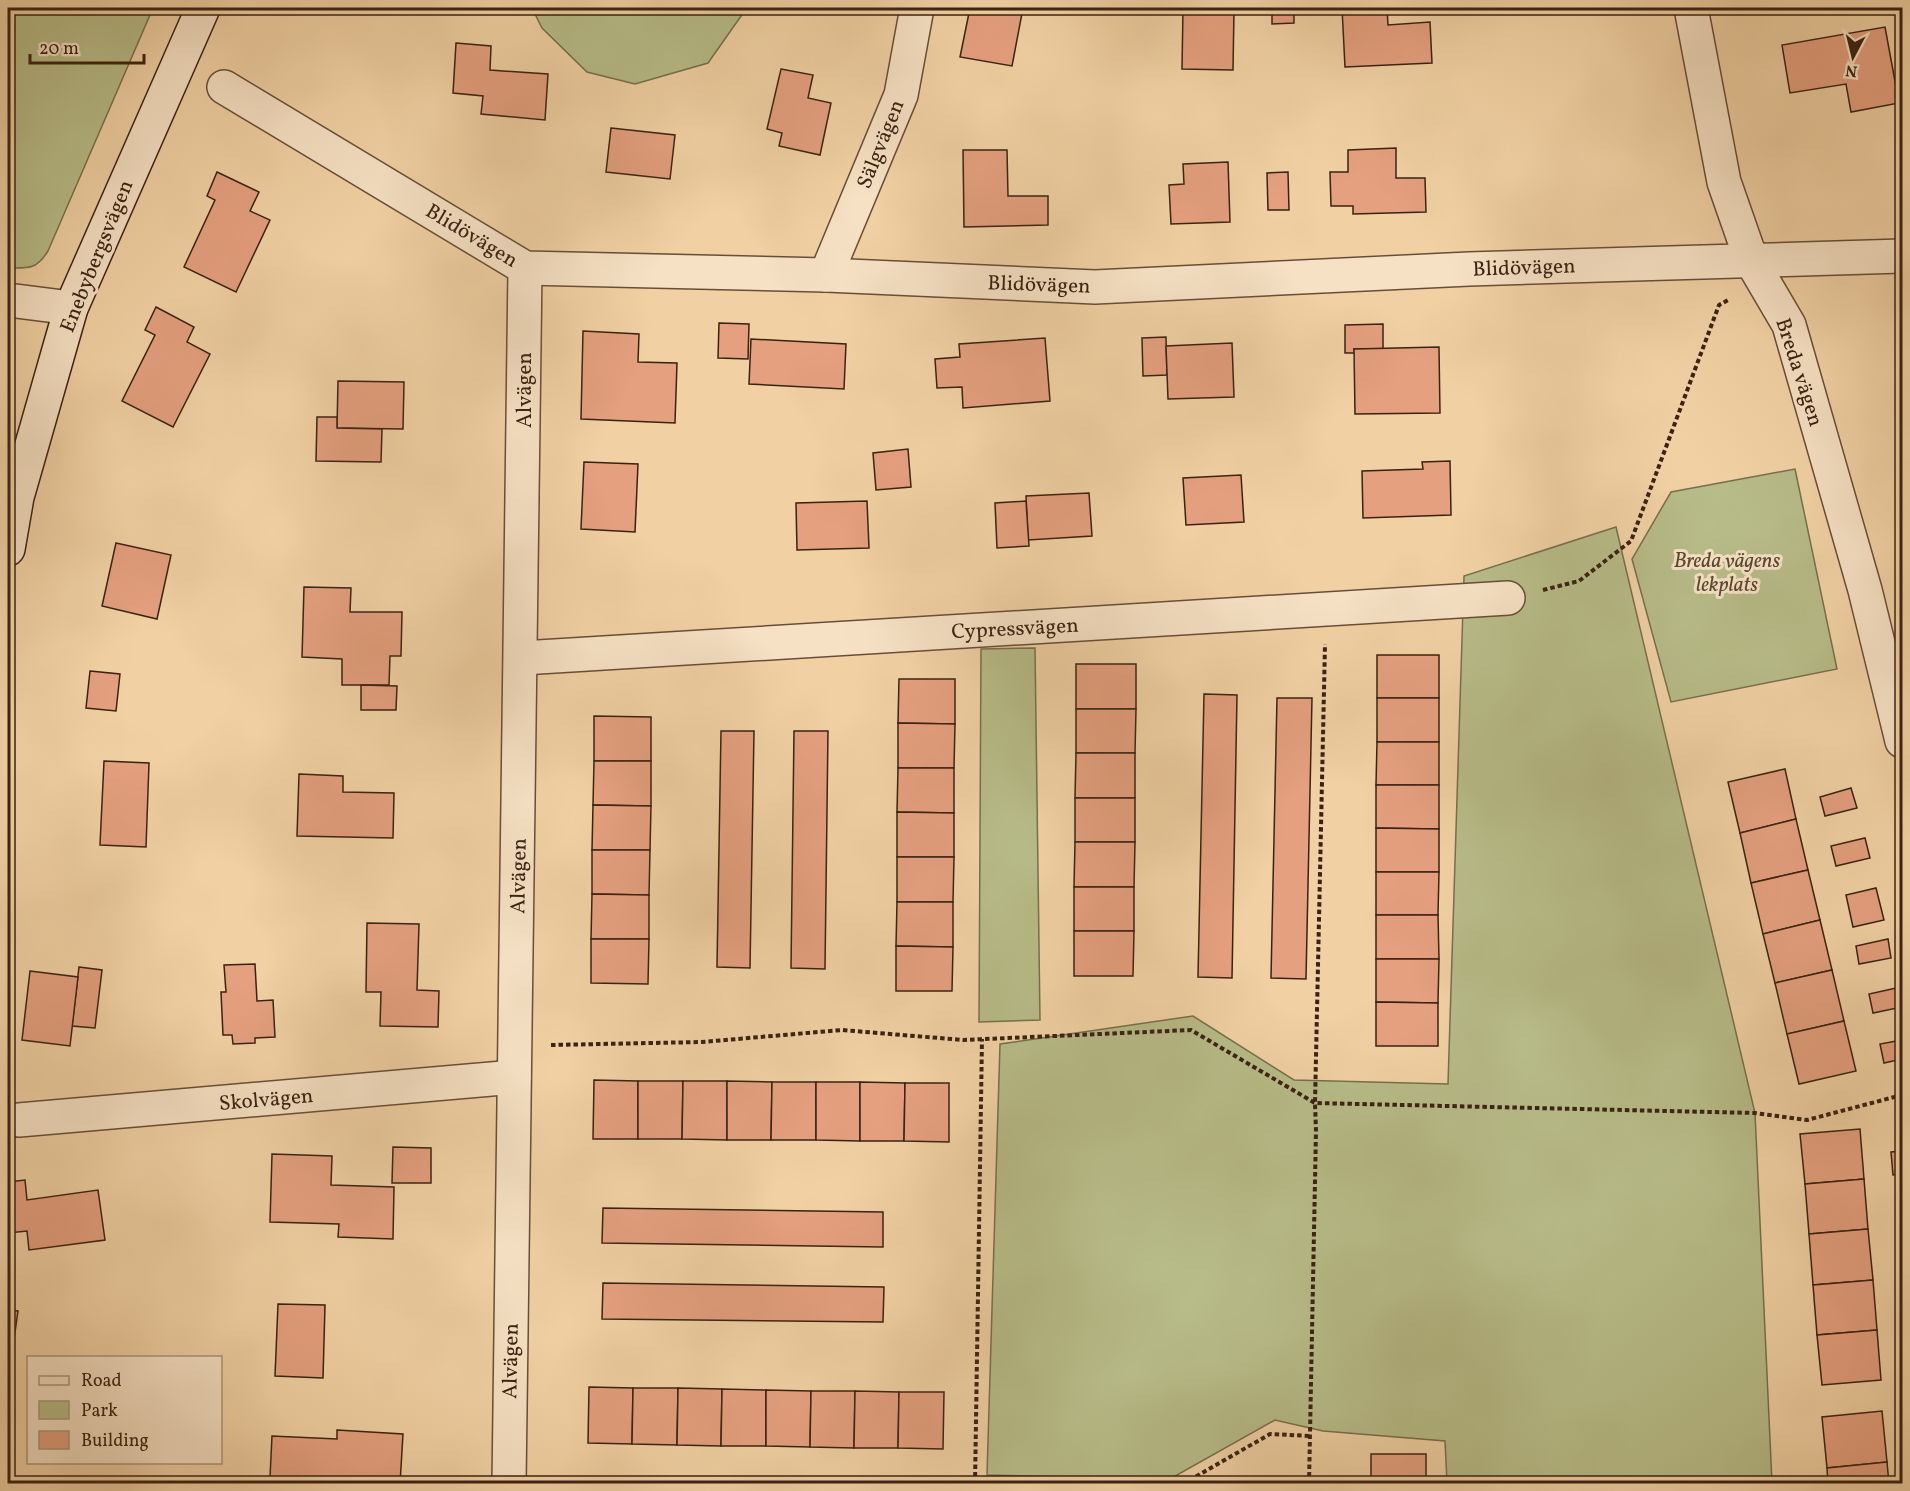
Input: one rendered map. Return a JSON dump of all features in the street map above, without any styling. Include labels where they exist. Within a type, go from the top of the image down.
[{"type":"street","name":"Enebybergsvägen","points":[[8,549],[17,497],[71,308],[203,8]]},
{"type":"street","name":"Sälgvägen","points":[[826,275],[901,95],[918,8]]},
{"type":"street","name":"Breda vägen","points":[[1691,8],[1724,182],[1758,272],[1790,325],[1865,590],[1902,741]]},
{"type":"street","name":"Blidövägen","points":[[224,87],[525,267],[826,275],[1095,287],[1469,269],[1713,261],[1758,272],[1902,256]]},
{"type":"street","name":"Alvägen","points":[[509,1484],[522,658],[525,267]]},
{"type":"street","points":[[8,300],[71,308]]},
{"type":"street","name":"Cypressvägen","points":[[522,658],[1508,598]]},
{"type":"street","name":"Skolvägen","points":[[19,1120],[514,1077]]},
{"type":"path","points":[[1508,598],[1579,581],[1631,541],[1719,305],[1758,272]]},
{"type":"path","points":[[1309,1484],[1325,609]]},
{"type":"path","points":[[515,1045],[702,1042],[842,1030],[963,1040],[1191,1030],[1315,1103],[1755,1113],[1807,1120],[1902,1095]]},
{"type":"path","points":[[975,1484],[982,1039]]},
{"type":"path","points":[[1184,1484],[1269,1434],[1310,1436]]},
{"type":"path","points":[[830,1484],[853,1482],[956,1484]]},
{"type":"green space","points":[[8,8],[153,8],[48,251],[36,265],[21,268],[8,268]]},
{"type":"green space","points":[[532,8],[746,9],[708,63],[635,84],[587,72],[542,28]]},
{"type":"green space","name":"Breda vägens lekplats","points":[[1795,469],[1837,669],[1671,702],[1632,559],[1671,492]]},
{"type":"green space","points":[[1616,527],[1755,1113],[1772,1483],[1447,1483],[1445,1441],[1323,1431],[1275,1420],[1170,1479],[987,1475],[1000,1044],[1193,1016],[1294,1080],[1448,1084],[1464,576]]},
{"type":"green space","points":[[1035,648],[1040,1020],[979,1022],[981,649]]},
{"type":"building","points":[[970,8],[1023,8],[1012,66],[960,57]]},
{"type":"building","points":[[1272,8],[1294,8],[1294,23],[1272,24]]},
{"type":"building","points":[[1342,8],[1387,8],[1388,25],[1430,22],[1432,63],[1345,67]]},
{"type":"building","points":[[1183,9],[1234,10],[1233,70],[1182,69]]},
{"type":"building","points":[[1885,27],[1899,103],[1851,112],[1846,84],[1790,93],[1782,45]]},
{"type":"building","points":[[456,43],[491,46],[490,70],[548,74],[545,120],[481,114],[483,96],[453,93]]},
{"type":"building","points":[[781,69],[813,75],[808,98],[831,103],[820,155],[779,146],[782,133],[767,129]]},
{"type":"building","points":[[611,128],[675,135],[670,179],[606,172]]},
{"type":"building","points":[[1396,148],[1396,178],[1425,178],[1426,212],[1353,214],[1353,206],[1331,206],[1330,172],[1348,172],[1348,150]]},
{"type":"building","points":[[963,150],[1007,150],[1008,196],[1048,196],[1048,225],[964,227]]},
{"type":"building","points":[[1228,162],[1230,222],[1171,224],[1169,185],[1184,184],[1183,164]]},
{"type":"building","points":[[217,172],[259,192],[250,211],[270,220],[236,292],[184,267],[215,200],[207,196]]},
{"type":"building","points":[[1288,172],[1289,210],[1268,210],[1267,173]]},
{"type":"building","points":[[156,307],[194,327],[187,342],[210,354],[173,427],[122,401],[155,335],[145,330]]},
{"type":"building","points":[[719,323],[749,324],[748,359],[718,358]]},
{"type":"building","points":[[1383,324],[1383,349],[1354,349],[1355,353],[1345,353],[1345,325]]},
{"type":"building","points":[[583,331],[639,334],[638,362],[677,363],[675,423],[581,419]]},
{"type":"building","points":[[1166,337],[1167,375],[1143,376],[1142,338]]},
{"type":"building","points":[[1045,338],[1050,401],[963,408],[962,387],[937,388],[935,359],[960,357],[959,344]]},
{"type":"building","points":[[751,339],[846,344],[844,389],[749,384]]},
{"type":"building","points":[[1232,343],[1234,397],[1168,399],[1166,346]]},
{"type":"building","points":[[1439,347],[1440,413],[1355,414],[1354,349]]},
{"type":"building","points":[[338,381],[404,382],[403,429],[337,428]]},
{"type":"building","points":[[317,417],[337,417],[337,428],[382,429],[381,462],[316,461]]},
{"type":"building","points":[[908,449],[911,487],[876,490],[873,453]]},
{"type":"building","points":[[1450,461],[1451,515],[1363,518],[1362,471],[1423,469],[1422,462]]},
{"type":"building","points":[[584,462],[638,464],[635,532],[581,529]]},
{"type":"building","points":[[1241,475],[1244,522],[1186,525],[1183,478]]},
{"type":"building","points":[[1089,493],[1092,536],[1028,540],[1026,496]]},
{"type":"building","points":[[867,501],[869,548],[797,550],[796,503]]},
{"type":"building","points":[[1026,501],[1029,546],[997,548],[995,503]]},
{"type":"building","points":[[116,543],[171,555],[157,619],[102,606]]},
{"type":"building","points":[[304,587],[351,588],[350,612],[402,612],[401,656],[390,656],[389,685],[342,685],[342,659],[302,657]]},
{"type":"building","points":[[1377,655],[1439,655],[1439,698],[1377,698]]},
{"type":"building","points":[[1076,664],[1136,664],[1136,709],[1076,709]]},
{"type":"building","points":[[90,671],[120,674],[116,711],[86,708]]},
{"type":"building","points":[[899,679],[955,679],[955,724],[898,723]]},
{"type":"building","points":[[361,685],[397,686],[396,710],[361,710]]},
{"type":"building","points":[[1204,694],[1237,695],[1232,978],[1198,977]]},
{"type":"building","points":[[1277,698],[1312,698],[1306,979],[1271,978]]},
{"type":"building","points":[[1377,698],[1439,698],[1439,742],[1377,742]]},
{"type":"building","points":[[1076,709],[1136,709],[1135,753],[1076,753]]},
{"type":"building","points":[[594,716],[651,717],[651,761],[594,761]]},
{"type":"building","points":[[898,723],[955,724],[954,768],[898,768]]},
{"type":"building","points":[[721,731],[754,731],[750,968],[717,967]]},
{"type":"building","points":[[794,731],[828,731],[825,969],[791,968]]},
{"type":"building","points":[[1377,742],[1439,742],[1439,785],[1376,785]]},
{"type":"building","points":[[1076,753],[1135,753],[1135,798],[1075,798]]},
{"type":"building","points":[[104,761],[149,763],[146,847],[100,845]]},
{"type":"building","points":[[594,761],[651,761],[651,806],[593,805]]},
{"type":"building","points":[[898,768],[954,768],[954,813],[897,812]]},
{"type":"building","points":[[1785,769],[1796,819],[1740,833],[1728,782]]},
{"type":"building","points":[[299,774],[343,776],[343,792],[394,793],[393,838],[297,836]]},
{"type":"building","points":[[1376,785],[1439,785],[1439,829],[1376,828]]},
{"type":"building","points":[[1851,788],[1857,808],[1825,816],[1820,797]]},
{"type":"building","points":[[1075,798],[1135,798],[1135,842],[1075,842]]},
{"type":"building","points":[[593,805],[651,806],[650,850],[592,850]]},
{"type":"building","points":[[897,812],[954,813],[954,857],[897,857]]},
{"type":"building","points":[[1796,819],[1808,870],[1751,883],[1740,833]]},
{"type":"building","points":[[1376,828],[1439,829],[1439,872],[1376,872]]},
{"type":"building","points":[[1865,838],[1870,858],[1836,866],[1831,846]]},
{"type":"building","points":[[1075,842],[1135,842],[1134,887],[1074,887]]},
{"type":"building","points":[[592,850],[650,850],[649,895],[592,894]]},
{"type":"building","points":[[897,857],[954,857],[953,902],[897,902]]},
{"type":"building","points":[[1808,870],[1820,920],[1763,934],[1751,883]]},
{"type":"building","points":[[1376,872],[1439,872],[1438,915],[1376,915]]},
{"type":"building","points":[[1074,887],[1134,887],[1134,931],[1074,931]]},
{"type":"building","points":[[1876,888],[1884,920],[1853,927],[1846,895]]},
{"type":"building","points":[[592,894],[649,895],[649,939],[591,939]]},
{"type":"building","points":[[897,902],[953,902],[953,947],[896,946]]},
{"type":"building","points":[[1376,915],[1438,915],[1439,959],[1376,959]]},
{"type":"building","points":[[1820,920],[1832,970],[1775,983],[1763,934]]},
{"type":"building","points":[[367,923],[419,924],[417,990],[439,991],[438,1027],[380,1026],[381,992],[366,992]]},
{"type":"building","points":[[1074,931],[1134,931],[1133,976],[1074,976]]},
{"type":"building","points":[[591,939],[649,939],[648,984],[591,983]]},
{"type":"building","points":[[1888,939],[1891,958],[1859,964],[1856,946]]},
{"type":"building","points":[[896,946],[953,947],[952,991],[896,991]]},
{"type":"building","points":[[1376,959],[1439,959],[1438,1003],[1376,1002]]},
{"type":"building","points":[[255,964],[257,1001],[273,1000],[275,1037],[255,1038],[255,1043],[233,1044],[232,1035],[223,1035],[221,992],[226,992],[224,965]]},
{"type":"building","points":[[79,967],[102,970],[95,1028],[72,1026]]},
{"type":"building","points":[[1832,970],[1844,1021],[1787,1034],[1775,983]]},
{"type":"building","points":[[30,971],[78,977],[70,1046],[22,1040]]},
{"type":"building","points":[[1901,987],[1902,1007],[1873,1013],[1869,994]]},
{"type":"building","points":[[1376,1002],[1438,1003],[1438,1046],[1376,1046]]},
{"type":"building","points":[[1844,1021],[1856,1071],[1799,1084],[1787,1034]]},
{"type":"building","points":[[1902,1040],[1902,1059],[1884,1063],[1880,1044]]},
{"type":"building","points":[[594,1080],[638,1081],[638,1139],[593,1139]]},
{"type":"building","points":[[638,1081],[683,1081],[682,1139],[638,1139]]},
{"type":"building","points":[[683,1081],[727,1081],[727,1140],[682,1139]]},
{"type":"building","points":[[727,1081],[772,1082],[771,1140],[727,1140]]},
{"type":"building","points":[[772,1082],[816,1082],[816,1140],[771,1140]]},
{"type":"building","points":[[816,1082],[860,1082],[860,1141],[816,1140]]},
{"type":"building","points":[[860,1082],[905,1083],[904,1141],[860,1141]]},
{"type":"building","points":[[905,1083],[949,1083],[949,1142],[904,1141]]},
{"type":"building","points":[[1860,1129],[1864,1179],[1805,1184],[1800,1134]]},
{"type":"building","points":[[393,1147],[431,1148],[431,1183],[392,1183]]},
{"type":"building","points":[[1902,1151],[1902,1174],[1893,1175],[1891,1152]]},
{"type":"building","points":[[272,1154],[332,1156],[331,1185],[394,1187],[393,1239],[338,1237],[339,1224],[270,1222]]},
{"type":"building","points":[[1864,1179],[1868,1229],[1809,1234],[1805,1184]]},
{"type":"building","points":[[25,1180],[27,1200],[98,1190],[105,1240],[29,1250],[27,1231],[8,1233],[8,1182]]},
{"type":"building","points":[[1897,1203],[1902,1203],[1902,1225],[1899,1226]]},
{"type":"building","points":[[603,1208],[883,1212],[883,1247],[602,1243]]},
{"type":"building","points":[[1868,1229],[1873,1280],[1813,1285],[1809,1234]]},
{"type":"building","points":[[1873,1280],[1877,1330],[1817,1335],[1813,1285]]},
{"type":"building","points":[[603,1283],[884,1287],[883,1322],[602,1319]]},
{"type":"building","points":[[278,1304],[325,1305],[323,1378],[275,1376]]},
{"type":"building","points":[[8,1310],[18,1311],[10,1368],[8,1368]]},
{"type":"building","points":[[1877,1330],[1881,1380],[1822,1385],[1817,1335]]},
{"type":"building","points":[[589,1387],[633,1388],[632,1444],[588,1443]]},
{"type":"building","points":[[633,1388],[678,1388],[677,1445],[632,1444]]},
{"type":"building","points":[[678,1388],[722,1389],[721,1446],[677,1445]]},
{"type":"building","points":[[722,1389],[766,1390],[766,1446],[721,1446]]},
{"type":"building","points":[[766,1390],[811,1391],[810,1447],[766,1446]]},
{"type":"building","points":[[811,1391],[855,1391],[854,1448],[810,1447]]},
{"type":"building","points":[[855,1391],[899,1392],[898,1448],[854,1448]]},
{"type":"building","points":[[899,1392],[944,1392],[943,1449],[898,1448]]},
{"type":"building","points":[[1882,1411],[1887,1462],[1827,1468],[1822,1417]]},
{"type":"building","points":[[337,1430],[403,1434],[400,1484],[360,1484],[360,1482],[322,1479],[321,1484],[277,1484],[277,1478],[270,1477],[272,1436],[337,1439]]},
{"type":"building","points":[[1371,1454],[1426,1454],[1426,1484],[1371,1484]]},
{"type":"building","points":[[1887,1462],[1889,1484],[1828,1484],[1827,1468]]}]
